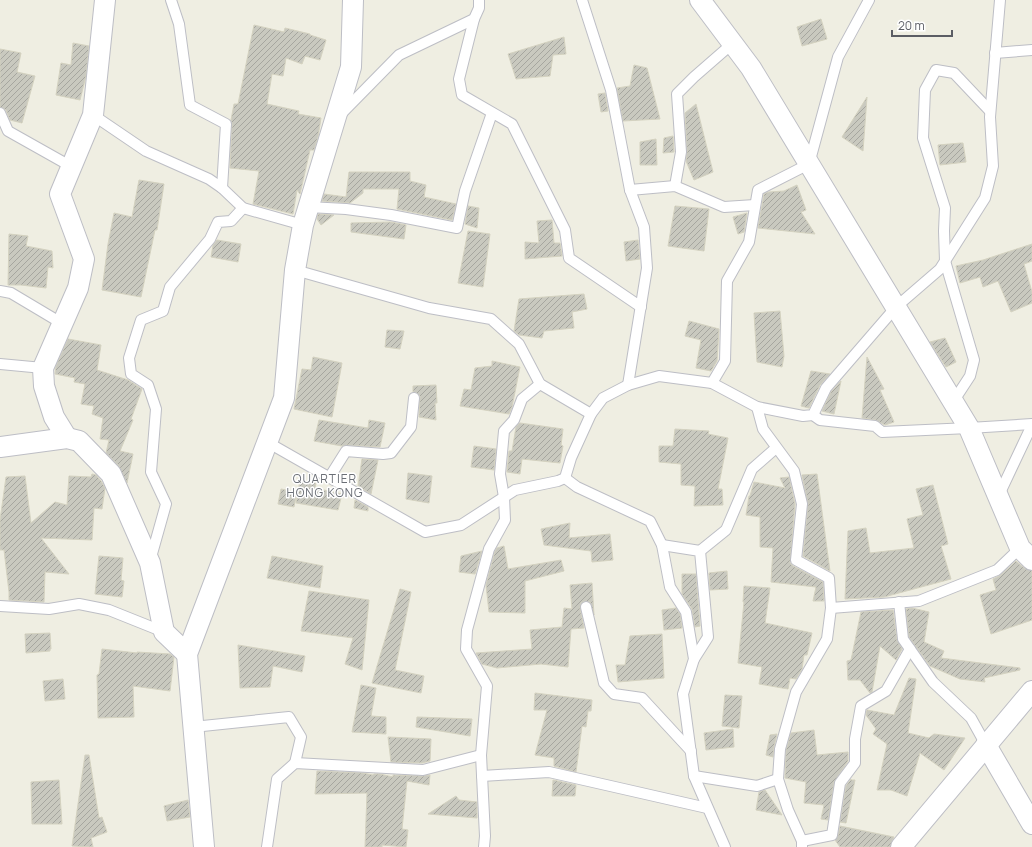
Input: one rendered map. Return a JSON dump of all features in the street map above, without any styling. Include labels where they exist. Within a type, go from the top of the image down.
[{"type":"street","points":[[67,438],[54,417],[44,386],[43,368],[78,288],[84,259],[60,194],[93,115],[105,0]]},
{"type":"street","points":[[204,847],[187,654],[284,398],[295,270],[306,216],[351,67],[354,0]]},
{"type":"street","points":[[700,0],[751,68],[969,428],[998,497],[1026,554]]},
{"type":"street","points":[[0,447],[67,438],[79,440],[111,474],[150,563],[164,632],[187,654]]},
{"type":"street","points":[[901,847],[1032,691]]},
{"type":"street","points":[[986,745],[1032,824]]},
{"type":"lane","points":[[171,0],[179,24],[190,105],[226,124],[222,188]]},
{"type":"lane","points":[[479,0],[479,8],[474,19],[459,79],[462,95],[512,124],[565,230],[569,258],[641,307]]},
{"type":"lane","points":[[582,0],[611,90],[630,190],[644,227],[647,268],[628,385]]},
{"type":"lane","points":[[712,383],[725,362],[727,280],[749,242],[758,190],[809,164],[838,57],[869,0]]},
{"type":"lane","points":[[813,415],[826,388],[896,307],[940,269],[985,198],[993,166],[990,111],[1000,0]]},
{"type":"lane","points":[[334,121],[399,55],[474,19]]},
{"type":"lane","points":[[675,186],[681,152],[677,94],[694,77],[733,44]]},
{"type":"lane","points":[[995,53],[1032,50]]},
{"type":"lane","points":[[953,402],[970,376],[974,360],[945,261],[944,231],[946,208],[923,138],[925,90],[936,70],[954,73],[990,111]]},
{"type":"lane","points":[[93,115],[146,151],[209,180],[222,188],[243,208],[306,216],[346,209],[391,215],[457,228],[465,191],[492,112]]},
{"type":"lane","points":[[0,113],[8,132],[72,167]]},
{"type":"lane","points":[[630,190],[675,186],[724,208],[755,205]]},
{"type":"lane","points":[[150,563],[166,504],[152,472],[156,409],[148,385],[131,374],[129,358],[140,320],[163,311],[170,287],[210,239],[218,222],[231,221],[243,208]]},
{"type":"lane","points":[[295,270],[429,308],[491,319],[519,344],[540,384],[591,414]]},
{"type":"lane","points":[[0,290],[11,293],[63,324]]},
{"type":"lane","points":[[0,364],[43,368]]},
{"type":"lane","points":[[565,478],[570,458],[591,414],[603,398],[628,385],[659,376],[712,383],[757,407],[803,416],[813,415],[820,420],[875,426],[882,432],[1032,424],[998,497]]},
{"type":"lane","points":[[484,847],[485,836],[481,755],[487,686],[466,649],[467,630],[489,548],[505,520],[504,497],[500,474],[504,430],[514,420],[522,399],[540,384]]},
{"type":"lane","points":[[329,478],[346,451],[383,454],[391,453],[411,427],[414,398]]},
{"type":"lane","points":[[757,407],[763,429],[794,471],[802,504],[796,560],[829,578],[831,608],[827,639],[796,692],[780,750],[778,779],[788,810],[802,844],[832,835],[840,783],[855,763],[855,740],[861,706],[886,690],[910,649]]},
{"type":"lane","points":[[267,442],[425,532],[460,525],[515,490],[558,481],[565,478]]},
{"type":"lane","points":[[662,546],[700,551],[726,530],[752,469],[776,448]]},
{"type":"lane","points":[[565,478],[577,487],[650,521],[662,546],[670,587],[686,612],[694,659]]},
{"type":"lane","points":[[700,551],[708,637],[694,659],[683,694],[694,776],[725,847]]},
{"type":"lane","points":[[831,608],[919,601],[996,570],[1026,554]]},
{"type":"lane","points":[[899,602],[903,639],[933,682],[971,718],[986,745]]},
{"type":"lane","points":[[0,606],[49,610],[79,604],[109,610],[164,632]]},
{"type":"lane","points":[[586,606],[604,683],[614,694],[642,698],[691,750]]},
{"type":"lane","points":[[193,727],[289,717],[301,736],[296,763],[277,779],[267,847]]},
{"type":"lane","points":[[296,763],[423,770],[481,755]]},
{"type":"lane","points":[[482,776],[549,772],[707,808]]},
{"type":"lane","points":[[694,776],[757,786],[778,779]]},
{"type":"building","points":[[821,19],[827,39],[802,46],[797,27]]},
{"type":"building","points":[[254,25],[284,32],[285,28],[310,34],[326,40],[320,60],[305,56],[302,64],[286,58],[283,76],[272,74],[267,104],[299,111],[298,114],[321,118],[318,137],[314,150],[310,150],[300,194],[297,190],[293,214],[253,204],[259,171],[230,168],[231,120],[234,104],[238,104]]},
{"type":"building","points":[[564,37],[566,54],[553,55],[550,76],[516,79],[508,54]]},
{"type":"building","points":[[73,43],[89,46],[86,76],[80,100],[56,95],[61,63],[71,65]]},
{"type":"building","points":[[0,49],[21,53],[17,72],[35,76],[22,123],[10,120],[6,110],[0,107]]},
{"type":"building","points":[[634,65],[647,68],[660,119],[623,121],[617,88],[630,86]]},
{"type":"building","points":[[605,93],[608,111],[601,112],[598,94]]},
{"type":"building","points":[[867,97],[863,151],[842,137]]},
{"type":"building","points":[[696,104],[713,172],[694,180],[686,161],[685,113]]},
{"type":"building","points":[[673,136],[674,152],[663,153],[664,138]]},
{"type":"building","points":[[656,139],[657,165],[640,165],[640,142]]},
{"type":"building","points":[[963,143],[966,162],[940,165],[938,145]]},
{"type":"building","points":[[349,172],[410,172],[410,181],[426,185],[424,197],[456,204],[452,220],[397,209],[399,189],[363,189],[363,193],[350,203],[322,201],[324,194],[346,197]]},
{"type":"building","points":[[139,180],[164,184],[157,230],[155,230],[141,297],[102,290],[114,213],[132,217]]},
{"type":"building","points":[[797,185],[806,210],[801,212],[815,234],[758,228],[764,194],[769,192],[784,191]]},
{"type":"building","points":[[468,206],[479,208],[477,228],[465,224]]},
{"type":"building","points":[[675,206],[709,209],[704,251],[668,246]]},
{"type":"building","points":[[747,213],[744,232],[738,234],[733,217]]},
{"type":"building","points":[[318,214],[334,215],[321,225],[317,219]]},
{"type":"building","points":[[552,220],[554,243],[560,243],[562,256],[525,259],[525,242],[539,243],[537,221]]},
{"type":"building","points":[[391,222],[406,225],[404,239],[351,232],[351,223]]},
{"type":"building","points":[[468,231],[490,234],[483,287],[458,283]]},
{"type":"building","points":[[9,234],[28,236],[26,246],[52,251],[53,268],[48,267],[46,288],[8,285]]},
{"type":"building","points":[[217,240],[241,244],[238,262],[211,257],[213,245]]},
{"type":"building","points":[[638,240],[640,259],[626,261],[624,242]]},
{"type":"building","points":[[1032,244],[1032,261],[1024,264],[1032,292],[1032,303],[1011,312],[998,281],[983,287],[980,277],[960,283],[956,266],[983,260]]},
{"type":"building","points":[[584,294],[587,309],[572,312],[574,328],[544,331],[542,338],[519,335],[514,331],[519,299]]},
{"type":"building","points":[[780,311],[784,356],[782,367],[757,362],[754,313]]},
{"type":"building","points":[[689,321],[719,329],[717,361],[711,371],[696,368],[701,340],[685,336]]},
{"type":"building","points":[[387,330],[404,331],[400,349],[385,347]]},
{"type":"building","points":[[945,338],[956,362],[946,367],[930,342]]},
{"type":"building","points":[[68,339],[101,345],[97,370],[128,380],[142,389],[131,419],[133,420],[120,451],[133,454],[127,483],[119,466],[106,453],[109,440],[100,439],[103,418],[92,414],[94,406],[81,404],[85,384],[74,382],[75,378],[55,374],[56,366]]},
{"type":"building","points":[[313,357],[342,363],[332,417],[294,409],[302,369],[311,370]]},
{"type":"building","points":[[867,357],[884,389],[880,390],[894,422],[885,425],[876,420],[862,418]]},
{"type":"building","points":[[492,361],[520,367],[512,407],[509,414],[460,406],[464,389],[471,390],[475,368],[492,366]]},
{"type":"building","points":[[811,371],[830,374],[820,385],[809,408],[801,406]]},
{"type":"building","points":[[841,381],[834,414],[822,411],[831,392]]},
{"type":"building","points":[[436,385],[436,420],[419,417],[420,396],[413,392],[413,386]]},
{"type":"building","points":[[319,420],[368,428],[369,420],[385,423],[380,447],[342,446],[314,441]]},
{"type":"building","points":[[520,423],[563,429],[561,445],[563,446],[560,463],[522,459],[520,474],[507,472],[509,451],[512,451],[516,427]]},
{"type":"building","points":[[675,429],[709,431],[708,434],[728,438],[718,489],[722,489],[723,505],[694,506],[695,486],[681,485],[681,464],[659,462],[659,446],[673,446]]},
{"type":"building","points":[[474,446],[496,449],[494,470],[471,467]]},
{"type":"building","points":[[362,459],[378,460],[371,494],[358,486]]},
{"type":"building","points":[[408,473],[432,476],[429,503],[406,499]]},
{"type":"building","points":[[92,474],[96,475],[105,488],[102,509],[94,508],[92,540],[41,538],[69,574],[45,572],[44,602],[9,600],[4,550],[0,550],[0,520],[6,477],[25,476],[31,523],[55,502],[67,505],[69,476],[91,477]]},
{"type":"building","points":[[817,474],[830,571],[803,556],[808,504],[802,475]]},
{"type":"building","points":[[789,477],[795,504],[790,563],[823,582],[824,601],[813,601],[816,587],[771,582],[773,548],[760,547],[760,517],[746,515],[749,496],[754,482],[785,488],[780,478]]},
{"type":"building","points":[[300,480],[316,483],[315,488],[342,494],[338,510],[296,503]]},
{"type":"building","points":[[933,485],[948,544],[941,546],[951,579],[884,597],[845,599],[848,531],[866,528],[870,553],[914,548],[907,519],[923,515],[916,489]]},
{"type":"building","points":[[281,489],[297,492],[294,507],[278,504]]},
{"type":"building","points":[[355,500],[368,507],[368,511],[354,508]]},
{"type":"building","points":[[570,523],[569,538],[610,534],[613,560],[592,562],[591,551],[544,545],[541,529]]},
{"type":"building","points":[[504,546],[508,569],[561,560],[564,571],[525,581],[525,613],[489,612],[486,585],[495,551],[497,548]]},
{"type":"building","points":[[482,551],[475,574],[459,572],[461,556]]},
{"type":"building","points":[[99,556],[123,558],[121,580],[124,581],[122,597],[95,594]]},
{"type":"building","points":[[272,556],[323,566],[320,588],[267,578]]},
{"type":"building","points":[[1016,561],[1024,568],[1032,571],[1032,620],[991,634],[980,595],[996,590],[993,579],[1001,575]]},
{"type":"building","points":[[727,571],[728,589],[710,590],[709,573]]},
{"type":"building","points":[[682,574],[696,574],[700,626],[695,627],[692,609],[682,594]]},
{"type":"building","points":[[592,583],[594,615],[590,602],[585,601],[581,603],[580,608],[584,628],[571,629],[568,667],[541,664],[497,668],[482,664],[476,653],[532,649],[530,630],[562,627],[564,608],[572,609],[570,585]]},
{"type":"building","points":[[744,586],[770,588],[765,623],[812,633],[807,655],[804,655],[802,669],[796,679],[790,678],[788,689],[759,684],[762,667],[738,663],[744,602]]},
{"type":"building","points":[[400,589],[411,592],[395,670],[424,676],[421,693],[372,683]]},
{"type":"building","points":[[309,591],[369,600],[362,670],[345,664],[353,638],[301,631]]},
{"type":"building","points":[[676,608],[680,614],[682,628],[664,630],[662,610]]},
{"type":"building","points":[[912,608],[929,612],[924,642],[944,651],[941,658],[1020,668],[1020,670],[984,678],[985,682],[960,679],[930,666],[909,637],[906,609]]},
{"type":"building","points":[[893,610],[897,640],[902,649],[896,660],[880,646],[872,692],[870,693],[860,680],[848,680],[847,661],[851,660],[861,612]]},
{"type":"building","points":[[50,633],[50,651],[26,653],[25,634]]},
{"type":"building","points":[[662,634],[664,678],[618,682],[616,665],[625,665],[630,636]]},
{"type":"building","points":[[238,645],[305,656],[302,672],[273,666],[270,687],[240,688]]},
{"type":"building","points":[[102,649],[137,653],[170,654],[174,657],[170,691],[133,686],[134,717],[98,718],[97,675],[99,674]]},
{"type":"building","points":[[909,678],[916,679],[908,733],[929,738],[934,734],[965,738],[944,770],[920,753],[907,796],[891,790],[877,790],[887,744],[873,734],[876,729],[866,715],[867,710],[894,715]]},
{"type":"building","points":[[63,679],[65,699],[45,701],[43,681]]},
{"type":"building","points":[[361,685],[376,688],[371,716],[386,717],[386,734],[352,732]]},
{"type":"building","points":[[535,693],[592,700],[591,711],[588,711],[586,727],[582,726],[576,772],[554,766],[554,758],[535,755],[547,710],[534,710]]},
{"type":"building","points":[[725,695],[742,696],[739,728],[722,726]]},
{"type":"building","points":[[417,717],[472,719],[470,736],[416,727]]},
{"type":"building","points":[[733,729],[734,747],[706,750],[704,733]]},
{"type":"building","points":[[814,730],[817,755],[848,752],[848,761],[834,782],[828,820],[821,819],[824,805],[804,803],[806,782],[785,778],[786,750],[791,733]]},
{"type":"building","points":[[777,734],[773,757],[766,755],[770,735]]},
{"type":"building","points":[[388,737],[431,739],[430,761],[422,763],[391,762]]},
{"type":"building","points":[[85,755],[89,755],[99,818],[102,817],[107,832],[91,838],[93,847],[72,846]]},
{"type":"building","points":[[317,771],[363,773],[373,775],[380,774],[393,777],[393,775],[430,775],[429,785],[407,781],[402,829],[408,830],[406,847],[382,845],[382,847],[365,847],[367,793],[315,794]]},
{"type":"building","points":[[851,779],[855,780],[846,823],[840,822],[846,786]]},
{"type":"building","points":[[59,780],[62,824],[32,824],[31,782]]},
{"type":"building","points":[[553,780],[576,785],[575,796],[552,796]]},
{"type":"building","points":[[765,790],[782,815],[756,810],[759,792]]},
{"type":"building","points":[[456,796],[459,800],[477,802],[477,818],[428,814]]},
{"type":"building","points":[[188,800],[190,817],[167,821],[164,806]]},
{"type":"building","points":[[840,826],[894,837],[890,847],[840,847],[835,840],[838,836]]},
{"type":"district","name":"QUARTIER HONG KONG","points":[[325,485]]}]
